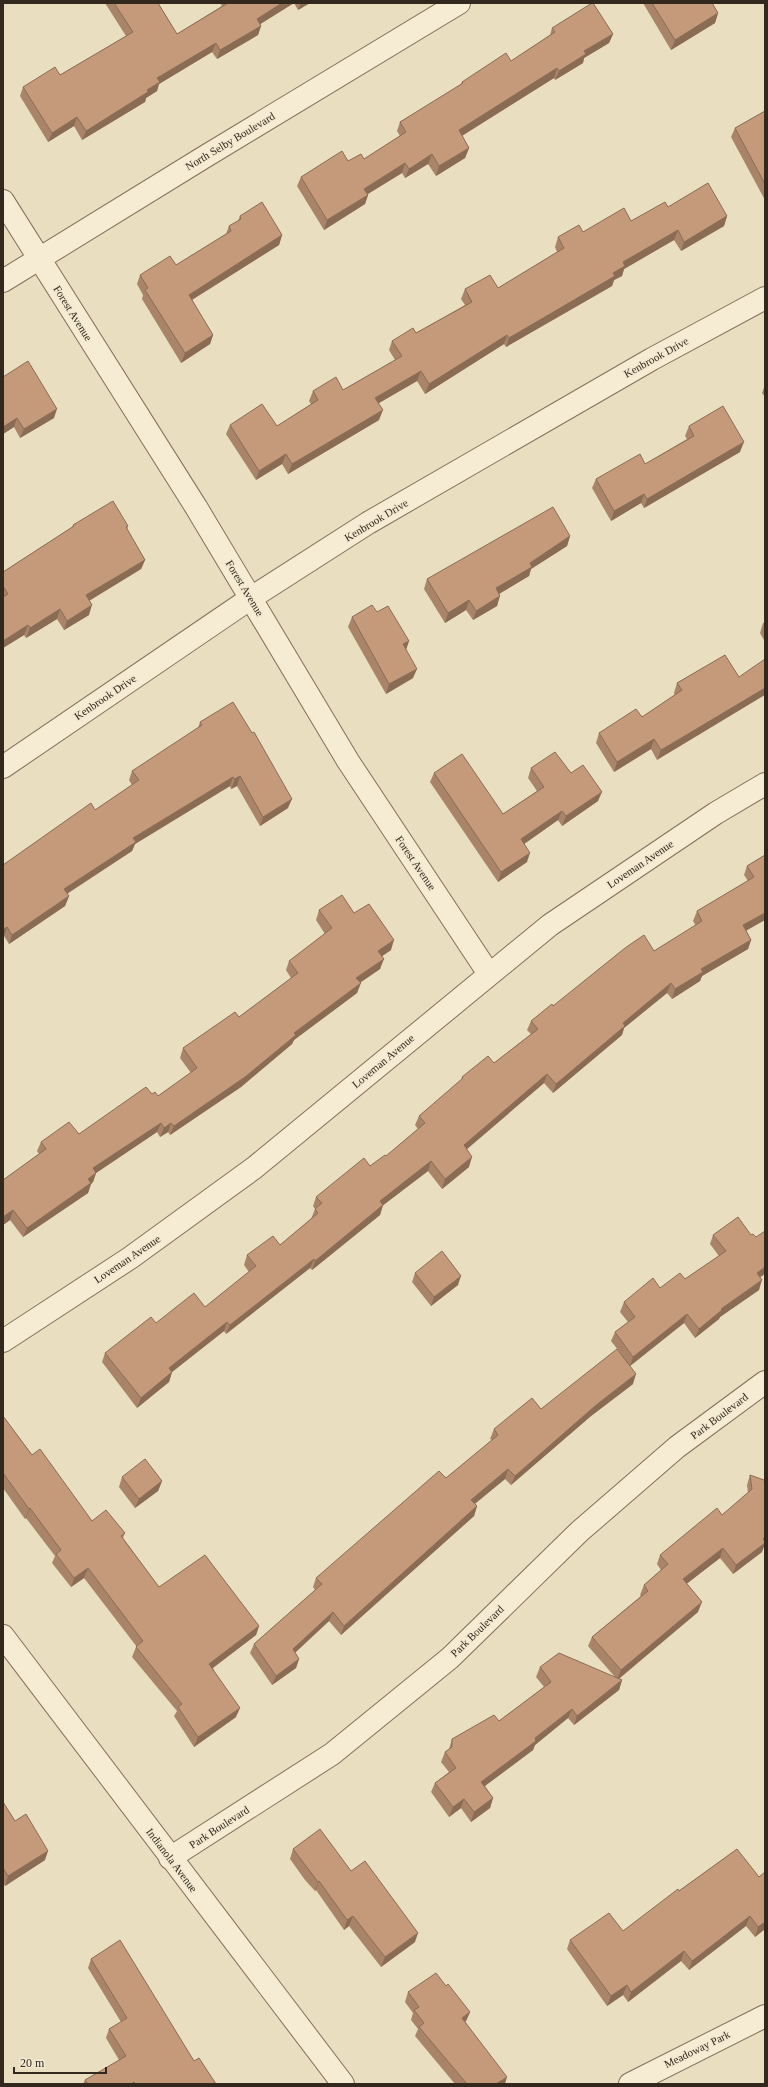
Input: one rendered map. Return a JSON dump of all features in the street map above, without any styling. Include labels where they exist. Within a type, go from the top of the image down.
[{"type":"street","name":"North Selby Boulevard","points":[[3,281],[459,3]]},
{"type":"street","name":"Forest Avenue","points":[[3,201],[196,507],[348,761],[489,974]]},
{"type":"street","name":"Kenbrook Drive","points":[[3,767],[251,598],[368,523],[652,359],[765,298]]},
{"type":"street","name":"Loveman Avenue","points":[[3,1341],[130,1258],[254,1168],[550,925],[716,813],[765,784]]},
{"type":"street","name":"Park Boulevard","points":[[170,1858],[332,1754],[450,1658],[580,1531],[677,1447],[765,1382]]},
{"type":"street","name":"Indianola Avenue","points":[[3,1636],[343,2084]]},
{"type":"street","name":"Meadoway Park","points":[[630,2084],[765,2016]]},
{"type":"building","points":[[114,3],[158,3],[177,34],[228,3],[282,3],[257,19],[261,26],[220,50],[216,43],[157,78],[160,82],[147,90],[148,92],[86,131],[77,117],[52,133],[23,87],[55,67],[60,75],[133,32]]},
{"type":"building","points":[[592,3],[613,34],[584,51],[586,54],[559,71],[557,68],[459,130],[469,148],[439,166],[432,154],[409,169],[405,163],[364,189],[368,195],[327,220],[301,177],[342,151],[348,161],[361,154],[364,159],[406,132],[400,122],[463,83],[462,82],[506,53],[511,61],[555,32],[552,28]]},
{"type":"building","points":[[652,3],[712,3],[718,13],[675,40]]},
{"type":"building","points":[[765,111],[765,184],[735,128]]},
{"type":"building","points":[[708,183],[727,216],[684,242],[678,230],[623,262],[625,266],[613,273],[615,276],[509,338],[507,335],[429,384],[421,371],[375,398],[383,410],[292,464],[286,454],[259,471],[230,425],[262,404],[277,426],[318,400],[313,391],[336,377],[343,390],[402,356],[392,341],[413,328],[416,333],[472,302],[465,289],[490,275],[498,288],[564,248],[558,237],[579,225],[583,232],[624,208],[631,221],[665,202],[668,207]]},
{"type":"building","points":[[262,202],[282,235],[189,295],[213,335],[185,353],[145,290],[148,288],[140,275],[170,256],[176,265],[231,231],[229,226],[241,219],[240,216]]},
{"type":"building","points":[[28,361],[57,409],[24,429],[17,418],[3,427],[3,377]]},
{"type":"building","points":[[723,406],[744,442],[647,499],[644,494],[614,511],[596,479],[640,454],[645,464],[694,436],[689,426]]},
{"type":"building","points":[[113,501],[128,526],[126,527],[145,560],[86,595],[92,605],[67,621],[60,609],[30,628],[28,625],[3,641],[3,597],[8,594],[3,586],[3,572],[74,526],[73,525]]},
{"type":"building","points":[[553,507],[570,536],[530,563],[532,567],[496,588],[500,596],[476,611],[469,600],[448,613],[427,579]]},
{"type":"building","points":[[372,605],[377,612],[388,606],[409,641],[403,644],[417,669],[389,684],[352,617]]},
{"type":"building","points":[[725,655],[739,677],[765,659],[765,688],[661,750],[654,739],[617,762],[599,733],[636,709],[642,717],[682,690],[677,683]]},
{"type":"building","points":[[233,702],[252,733],[254,732],[292,799],[263,817],[240,776],[235,779],[233,777],[133,838],[136,842],[64,889],[69,896],[12,935],[7,927],[3,930],[3,865],[91,803],[95,810],[139,780],[132,771],[202,725],[200,722]]},
{"type":"building","points":[[555,752],[571,773],[583,765],[602,792],[566,816],[562,811],[521,839],[530,853],[501,872],[434,773],[462,754],[503,814],[544,787],[531,768]]},
{"type":"building","points":[[765,855],[765,913],[743,925],[751,940],[701,969],[703,972],[675,989],[671,983],[623,1023],[625,1026],[556,1084],[547,1074],[464,1145],[472,1157],[445,1179],[431,1161],[380,1201],[383,1205],[315,1261],[314,1259],[230,1325],[227,1322],[169,1368],[172,1372],[141,1398],[105,1353],[151,1317],[156,1323],[194,1293],[205,1307],[256,1266],[247,1255],[273,1236],[280,1245],[318,1213],[315,1209],[322,1203],[316,1197],[364,1158],[370,1166],[385,1155],[386,1156],[425,1123],[419,1116],[463,1078],[462,1077],[488,1056],[494,1063],[538,1029],[531,1021],[552,1004],[553,1006],[625,948],[644,935],[654,951],[702,921],[697,911],[754,877],[747,866]]},
{"type":"building","points":[[342,895],[354,913],[369,904],[394,940],[378,951],[384,959],[356,978],[361,983],[294,1033],[296,1035],[245,1077],[174,1126],[171,1123],[164,1128],[161,1123],[93,1168],[96,1173],[88,1179],[91,1183],[27,1228],[13,1210],[3,1217],[3,1180],[46,1149],[41,1142],[69,1122],[79,1134],[146,1087],[152,1094],[155,1092],[158,1096],[197,1068],[183,1048],[235,1012],[239,1017],[298,973],[289,961],[332,928],[319,910]]},
{"type":"building","points":[[738,1217],[751,1235],[753,1234],[756,1237],[765,1231],[765,1267],[757,1273],[762,1280],[721,1309],[722,1310],[699,1329],[687,1314],[633,1357],[615,1332],[635,1317],[624,1302],[653,1278],[660,1288],[680,1273],[685,1279],[726,1251],[713,1235]]},
{"type":"building","points":[[442,1251],[461,1276],[434,1297],[415,1273]]},
{"type":"building","points":[[617,1349],[636,1374],[595,1406],[515,1476],[508,1469],[471,1500],[477,1506],[344,1626],[333,1612],[293,1649],[299,1659],[276,1676],[254,1644],[322,1584],[316,1578],[439,1471],[446,1478],[498,1435],[494,1429],[532,1398],[541,1409]]},
{"type":"building","points":[[3,1416],[32,1455],[40,1449],[92,1521],[106,1510],[125,1533],[121,1536],[159,1587],[205,1555],[259,1626],[209,1664],[240,1708],[198,1737],[178,1707],[182,1704],[136,1647],[143,1641],[88,1568],[74,1578],[56,1554],[61,1550],[3,1473]]},
{"type":"building","points":[[145,1459],[162,1481],[139,1499],[122,1477]]},
{"type":"building","points":[[750,1475],[764,1480],[765,1479],[765,1537],[763,1539],[765,1543],[736,1565],[723,1548],[683,1579],[702,1602],[621,1670],[592,1637],[648,1591],[644,1585],[668,1564],[660,1555],[717,1508],[722,1515],[752,1489]]},
{"type":"building","points":[[559,1653],[622,1680],[577,1716],[572,1709],[535,1738],[536,1741],[481,1782],[493,1798],[474,1812],[464,1799],[453,1807],[435,1783],[456,1768],[445,1752],[452,1747],[452,1739],[494,1715],[499,1721],[551,1682],[540,1667]]},
{"type":"building","points":[[3,1802],[15,1821],[26,1814],[48,1851],[8,1876],[3,1868]]},
{"type":"building","points":[[320,1829],[351,1871],[365,1861],[418,1933],[385,1957],[353,1916],[347,1920],[319,1881],[318,1882],[293,1849]]},
{"type":"building","points":[[737,1849],[759,1877],[765,1872],[765,1922],[758,1927],[750,1916],[692,1961],[684,1951],[631,1992],[627,1985],[611,1996],[570,1940],[609,1913],[623,1931],[678,1889],[679,1891]]},
{"type":"building","points":[[120,1940],[194,2061],[199,2058],[216,2084],[136,2084],[134,2082],[131,2084],[88,2084],[85,2080],[126,2056],[109,2029],[127,2018],[91,1959]]},
{"type":"building","points":[[436,1973],[446,1986],[448,1984],[470,2012],[462,2018],[507,2077],[496,2084],[467,2084],[419,2027],[424,2023],[414,2010],[419,2007],[408,1992]]}]
